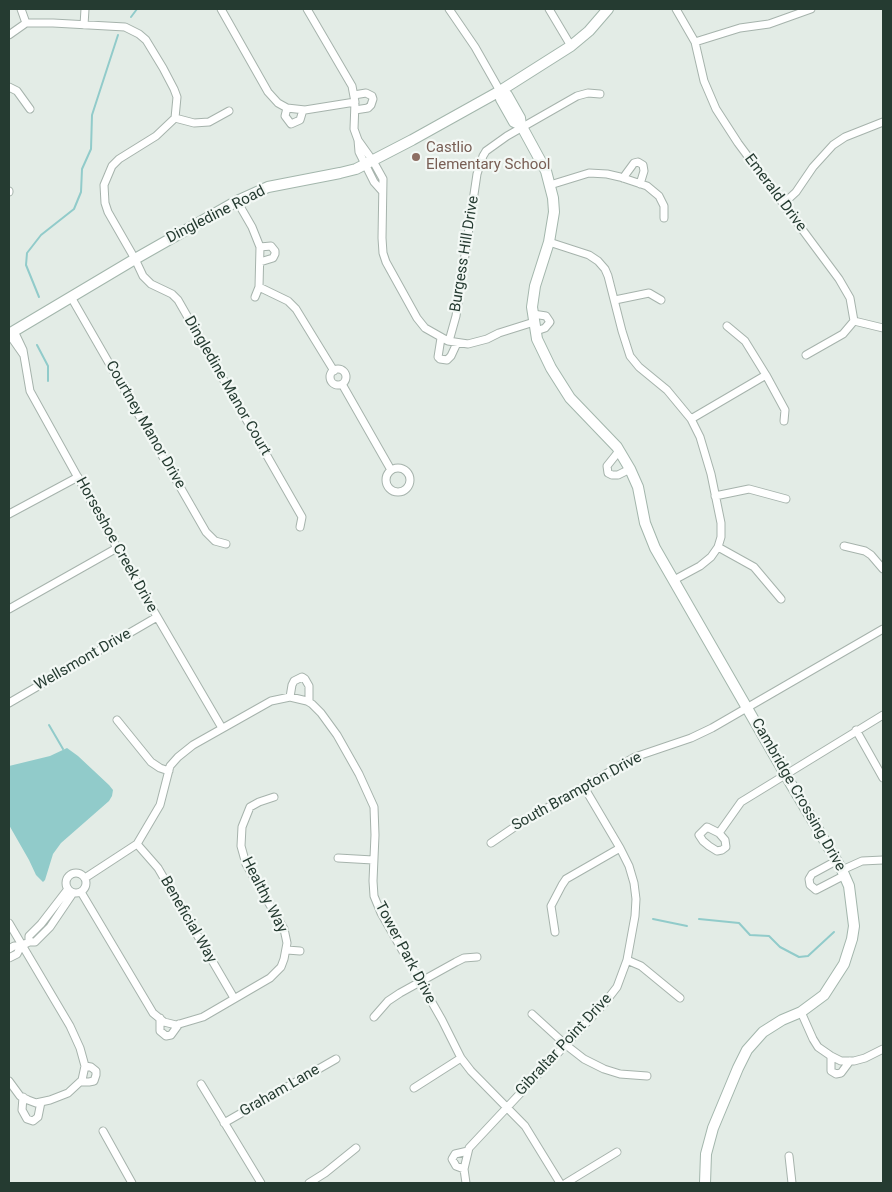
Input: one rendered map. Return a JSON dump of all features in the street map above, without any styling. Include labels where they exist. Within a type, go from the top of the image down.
[{"type":"street","points":[[21,9],[26,23]]},
{"type":"street","points":[[84,25],[85,9]]},
{"type":"street","points":[[221,9],[268,92],[278,103],[287,108],[303,110],[355,103]]},
{"type":"street","points":[[307,9],[352,86],[355,103],[354,129],[358,140],[359,152],[369,163],[374,182],[382,191],[383,253],[386,262],[417,318],[425,328],[441,338],[468,344],[535,322]]},
{"type":"street","points":[[449,9],[475,47],[500,91]]},
{"type":"street","points":[[549,9],[571,46]]},
{"type":"street","name":"Dingledine Road","points":[[11,331],[237,201],[268,187],[340,174],[369,163],[500,91],[571,46],[596,25],[608,9]]},
{"type":"street","name":"Emerald Drive","points":[[676,9],[695,42],[704,81],[716,109],[738,143],[839,279],[850,298],[854,321]]},
{"type":"street","points":[[695,42],[732,30],[769,24],[810,9]]},
{"type":"street","points":[[9,35],[26,23],[125,27],[146,40],[174,89],[177,106],[175,118],[194,123],[209,122],[229,110]]},
{"type":"street","points":[[9,87],[17,91],[30,109]]},
{"type":"street","name":"Cambridge Crossing Drive","points":[[500,91],[501,99],[514,122],[522,126],[540,158],[550,185],[554,212],[549,242],[535,286],[537,338],[551,368],[570,398],[619,451],[630,469],[638,486],[649,534],[849,886],[854,926],[844,964],[824,995],[802,1012],[782,1020],[763,1032],[747,1050],[713,1128],[706,1154],[705,1183]]},
{"type":"street","name":"Burgess Hill Drive","points":[[453,342],[477,174],[482,156],[491,146],[522,126],[577,96],[588,93],[600,94]]},
{"type":"street","points":[[287,108],[285,116],[292,124],[300,120],[303,110]]},
{"type":"street","name":"Dingledine Manor Court","points":[[175,118],[156,136],[119,159],[112,166],[104,185],[105,203],[143,276],[151,284],[172,294],[178,300],[302,517],[300,526]]},
{"type":"street","points":[[783,204],[796,192],[813,167],[833,145],[845,137],[883,122]]},
{"type":"street","points":[[623,178],[634,163],[638,162],[643,165],[644,171],[640,184]]},
{"type":"street","points":[[550,185],[589,173],[607,174],[623,178],[647,186],[659,196],[664,206],[664,218]]},
{"type":"street","points":[[237,201],[252,227],[260,247],[259,287],[255,297]]},
{"type":"street","points":[[549,242],[589,255],[598,261],[608,276],[626,348],[630,356],[634,363],[667,390],[691,419],[706,452],[721,523],[721,537],[718,547],[706,562],[674,580]]},
{"type":"street","points":[[260,247],[271,246],[275,251],[273,258],[260,262]]},
{"type":"street","points":[[259,287],[288,300],[296,309],[334,371]]},
{"type":"street","points":[[615,300],[649,293],[660,300]]},
{"type":"street","name":"Courtney Manor Drive","points":[[71,297],[206,532],[215,541],[226,544]]},
{"type":"street","points":[[806,355],[843,334],[854,321],[883,328]]},
{"type":"street","points":[[727,326],[745,341],[766,375],[785,410],[784,421]]},
{"type":"street","name":"Horseshoe Creek Drive","points":[[11,331],[24,357],[30,391],[117,548],[222,728]]},
{"type":"street","points":[[441,338],[438,357],[440,359],[447,360],[451,356],[453,342]]},
{"type":"street","points":[[340,370],[346,374],[346,379],[342,384],[336,385],[332,382],[330,377],[334,371],[340,370]]},
{"type":"street","points":[[691,419],[766,375]]},
{"type":"street","points":[[342,384],[391,470]]},
{"type":"street","points":[[619,451],[607,466],[608,473],[618,475],[630,469]]},
{"type":"street","points":[[9,513],[78,477]]},
{"type":"street","points":[[715,496],[749,489],[786,499]]},
{"type":"street","points":[[844,546],[871,554],[883,569]]},
{"type":"street","points":[[718,547],[754,567],[781,599]]},
{"type":"street","points":[[9,609],[117,548]]},
{"type":"street","name":"Wellsmont Drive","points":[[9,703],[157,617]]},
{"type":"street","name":"South Brampton Drive","points":[[491,843],[516,826],[635,758],[691,738],[712,728],[883,629]]},
{"type":"street","points":[[290,698],[294,681],[302,677],[309,686],[308,702]]},
{"type":"street","name":"Tower Park Drive","points":[[85,878],[137,844],[160,805],[170,766],[185,751],[271,701],[290,698],[308,702],[316,707],[326,718],[371,796],[375,816],[374,896],[381,913],[461,1058],[483,1084],[525,1126],[560,1183]]},
{"type":"street","points":[[719,833],[741,802],[883,715]]},
{"type":"street","points":[[117,720],[152,762],[169,771]]},
{"type":"street","points":[[856,730],[883,778]]},
{"type":"street","name":"Gibraltar Point Drive","points":[[466,1183],[464,1169],[468,1151],[613,992],[620,980],[627,960],[636,899],[632,874],[620,848],[584,787]]},
{"type":"street","name":"Healthy Way","points":[[74,891],[153,1013],[160,1018],[160,1031],[166,1036],[170,1036],[179,1024],[204,1016],[276,973],[281,967],[287,950],[284,929],[246,864],[241,846],[242,826],[250,808],[259,802],[274,797]]},
{"type":"street","name":"Beneficial Way","points":[[137,844],[158,868],[234,998]]},
{"type":"street","points":[[555,932],[551,906],[557,891],[566,879],[620,848]]},
{"type":"street","points":[[338,858],[373,860]]},
{"type":"street","points":[[841,869],[862,861],[883,860]]},
{"type":"street","name":"Tower Park Drive","points":[[9,949],[29,942],[29,936],[74,891],[86,885],[85,878],[80,874],[71,874],[67,880],[74,891]]},
{"type":"street","points":[[9,924],[70,1026],[80,1048],[85,1066],[85,1073],[81,1082],[68,1093],[41,1102],[23,1097],[9,1081]]},
{"type":"street","name":"Tower Park Drive","points":[[9,958],[17,954],[21,946]]},
{"type":"street","name":"Healthy Way","points":[[287,950],[300,951]]},
{"type":"street","points":[[374,1016],[388,1001],[420,982],[464,958],[477,957]]},
{"type":"street","points":[[627,960],[641,966],[680,998]]},
{"type":"street","points":[[802,1012],[818,1047],[831,1056],[850,1061],[865,1058],[883,1048]]},
{"type":"street","points":[[532,1014],[584,1059],[604,1069],[620,1074],[647,1076]]},
{"type":"street","points":[[160,1018],[164,1022],[179,1024]]},
{"type":"street","points":[[831,1056],[831,1071],[836,1074],[841,1073],[850,1061]]},
{"type":"street","name":"Graham Lane","points":[[224,1123],[336,1058]]},
{"type":"street","points":[[414,1088],[461,1058]]},
{"type":"street","points":[[81,1082],[94,1081],[96,1075],[96,1071],[85,1066]]},
{"type":"street","points":[[201,1084],[261,1183]]},
{"type":"street","points":[[23,1097],[22,1110],[27,1119],[32,1121],[38,1117],[41,1102]]},
{"type":"street","points":[[103,1131],[132,1183]]},
{"type":"street","points":[[309,1183],[325,1173],[356,1148]]},
{"type":"street","name":"Gibraltar Point Drive","points":[[464,1169],[454,1164],[453,1156],[459,1152],[468,1151]]},
{"type":"street","points":[[566,1183],[617,1152]]},
{"type":"street","points":[[789,1156],[792,1183]]},
{"type":"water","points":[[67,748],[109,785],[113,790],[112,796],[109,801],[61,843],[53,854],[43,882],[36,875],[9,825],[9,766],[50,756]]},
{"type":"waterway","points":[[131,17],[137,9]]},
{"type":"waterway","points":[[39,297],[26,265],[27,253],[41,235],[74,209],[81,192],[82,169],[91,149],[92,115],[118,35]]},
{"type":"waterway","points":[[37,345],[48,366],[48,381]]},
{"type":"waterway","points":[[49,725],[63,749]]},
{"type":"waterway","points":[[653,919],[687,926]]},
{"type":"waterway","points":[[699,919],[739,923],[750,935],[769,936],[780,947],[799,957],[808,956],[834,932]]},
{"type":"place","name":"Castlio Elementary School","points":[[416,157]]}]
